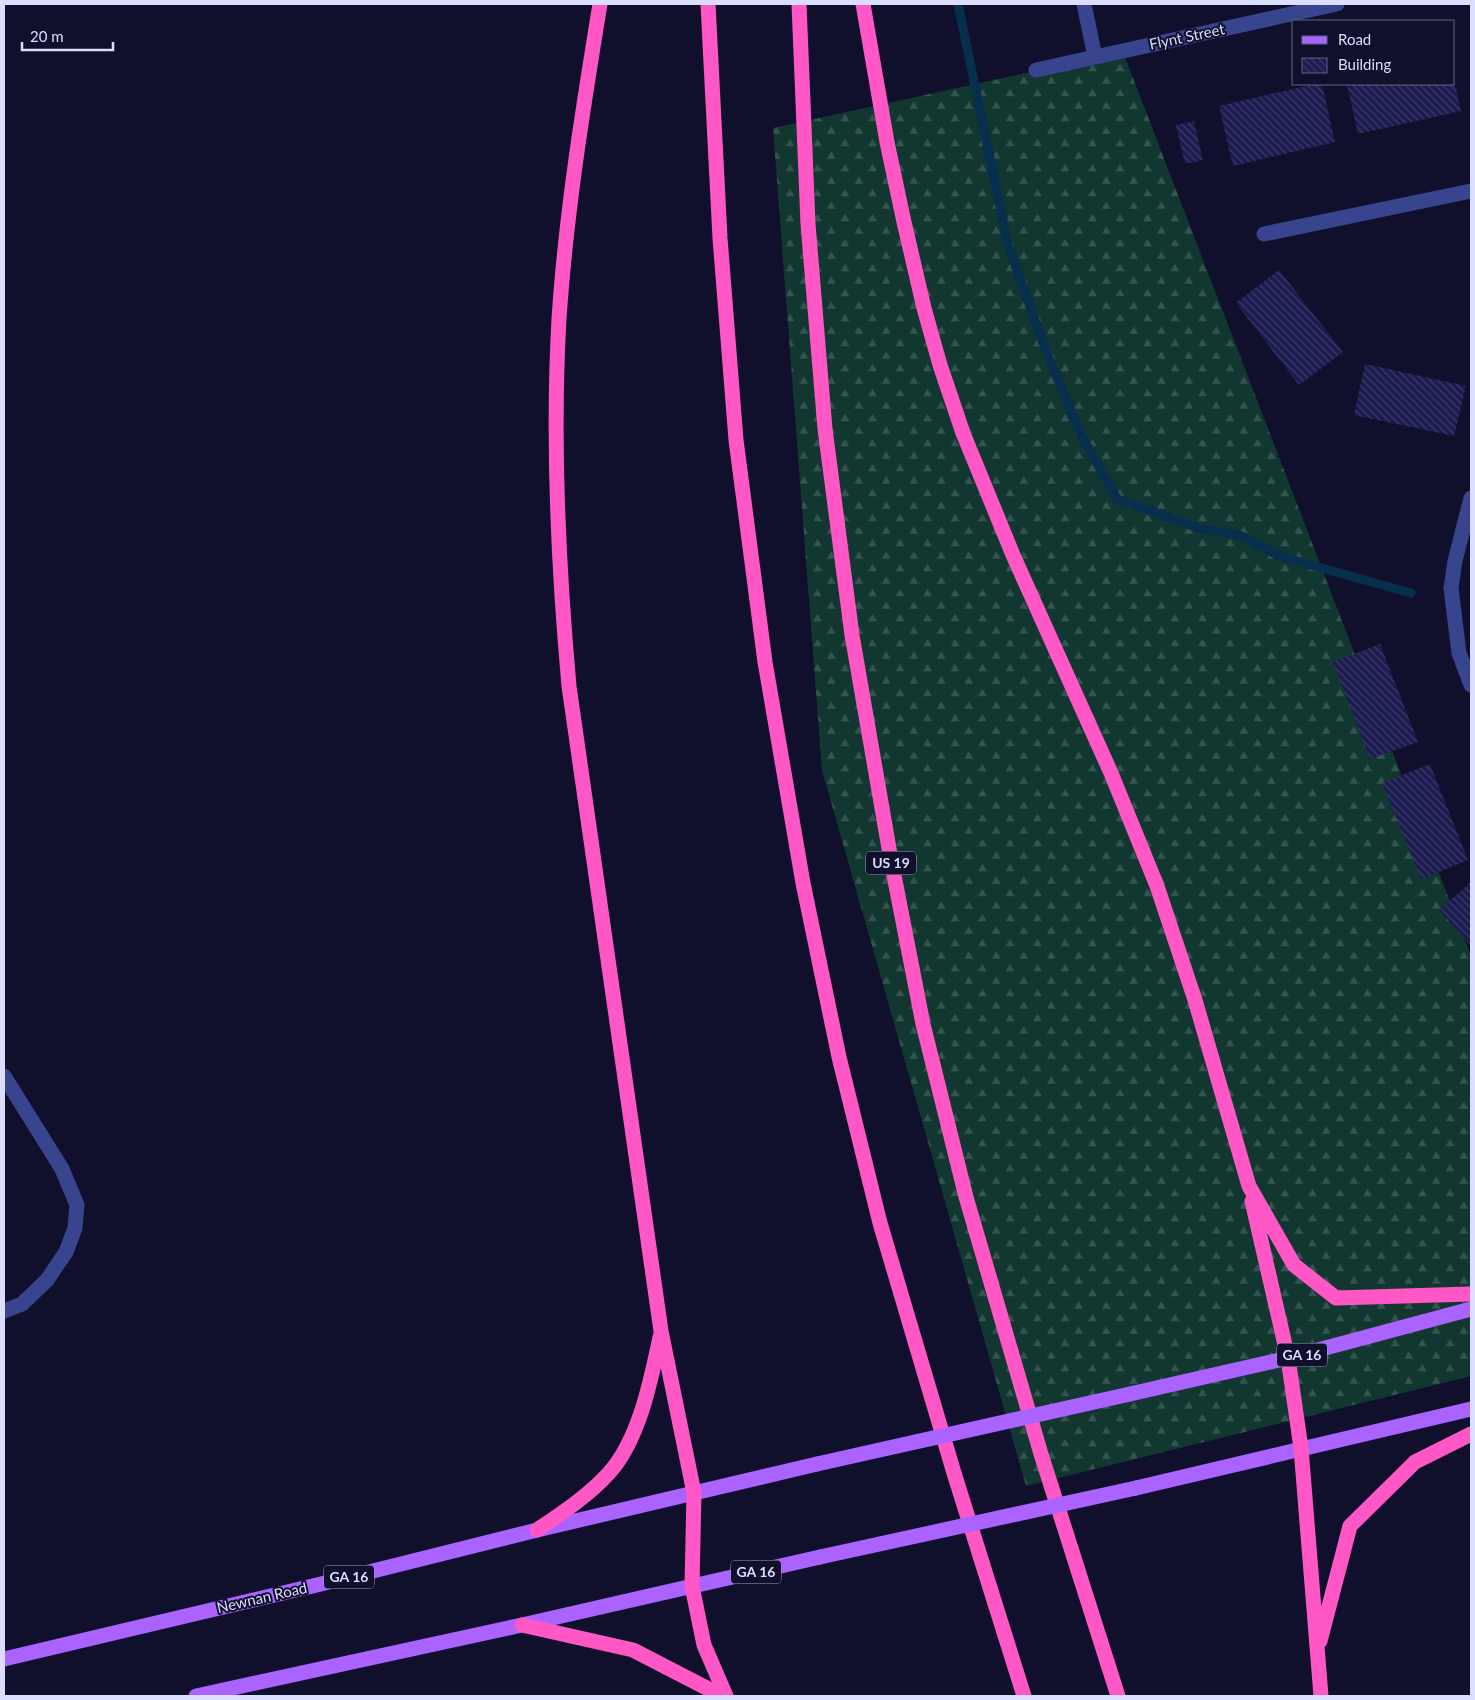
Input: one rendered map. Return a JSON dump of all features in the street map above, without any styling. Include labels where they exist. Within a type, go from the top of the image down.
[{"type":"highway","points":[[600,4],[578,137],[559,319],[556,407],[560,590],[569,686],[662,1331],[694,1493],[692,1586],[704,1645],[724,1696]]},
{"type":"highway","points":[[708,4],[720,238],[736,440],[765,662],[803,883],[839,1057],[880,1223],[954,1473],[1024,1696]]},
{"type":"highway","name":"US 19","points":[[799,4],[808,224],[825,429],[852,634],[891,860],[923,1024],[966,1198],[1041,1454],[1118,1696]]},
{"type":"highway","points":[[863,4],[887,142],[904,222],[924,308],[940,365],[963,433],[1013,556],[1111,773],[1157,886],[1195,1000],[1249,1186],[1288,1358],[1301,1448],[1321,1696]]},
{"type":"highway","points":[[1249,1186],[1294,1265],[1336,1298],[1471,1294]]},
{"type":"highway","points":[[537,1530],[577,1503],[610,1472],[629,1442],[645,1400],[662,1331]]},
{"type":"highway","points":[[1317,1652],[1350,1526],[1415,1462],[1471,1434]]},
{"type":"highway","points":[[522,1625],[633,1650],[724,1696]]},
{"type":"main road","name":"GA 16","points":[[694,1493],[1288,1358],[1471,1310]]},
{"type":"main road","name":"GA 16","points":[[196,1696],[1136,1488],[1471,1409]]},
{"type":"main road","name":"Newnan Road","points":[[4,1659],[694,1493]]},
{"type":"street","points":[[1084,4],[1095,57]]},
{"type":"street","name":"Flynt Street","points":[[1036,70],[1337,4]]},
{"type":"street","points":[[1264,234],[1471,192]]},
{"type":"street","points":[[1471,498],[1454,561],[1451,588],[1459,653],[1471,685]]},
{"type":"street","points":[[4,1076],[62,1169],[77,1205],[75,1228],[66,1252],[46,1280],[22,1304],[4,1311]]},
{"type":"green space","points":[[1123,52],[1471,956],[1471,1376],[1026,1486],[822,770],[773,128]]},
{"type":"building","points":[[1455,84],[1461,111],[1358,134],[1347,85]]},
{"type":"building","points":[[1311,85],[1322,85],[1335,142],[1233,166],[1219,106]]},
{"type":"building","points":[[1194,121],[1203,160],[1185,164],[1176,125]]},
{"type":"building","points":[[1279,270],[1343,352],[1299,385],[1236,303]]},
{"type":"building","points":[[1365,364],[1466,386],[1454,436],[1354,415]]},
{"type":"building","points":[[1380,644],[1418,742],[1370,759],[1333,662]]},
{"type":"building","points":[[1430,764],[1468,860],[1421,879],[1382,783]]},
{"type":"building","points":[[1471,882],[1471,946],[1439,910]]},
{"type":"waterway","points":[[958,4],[1008,245],[1046,351],[1081,435],[1117,499],[1199,528],[1242,536],[1279,556],[1411,593]]}]
